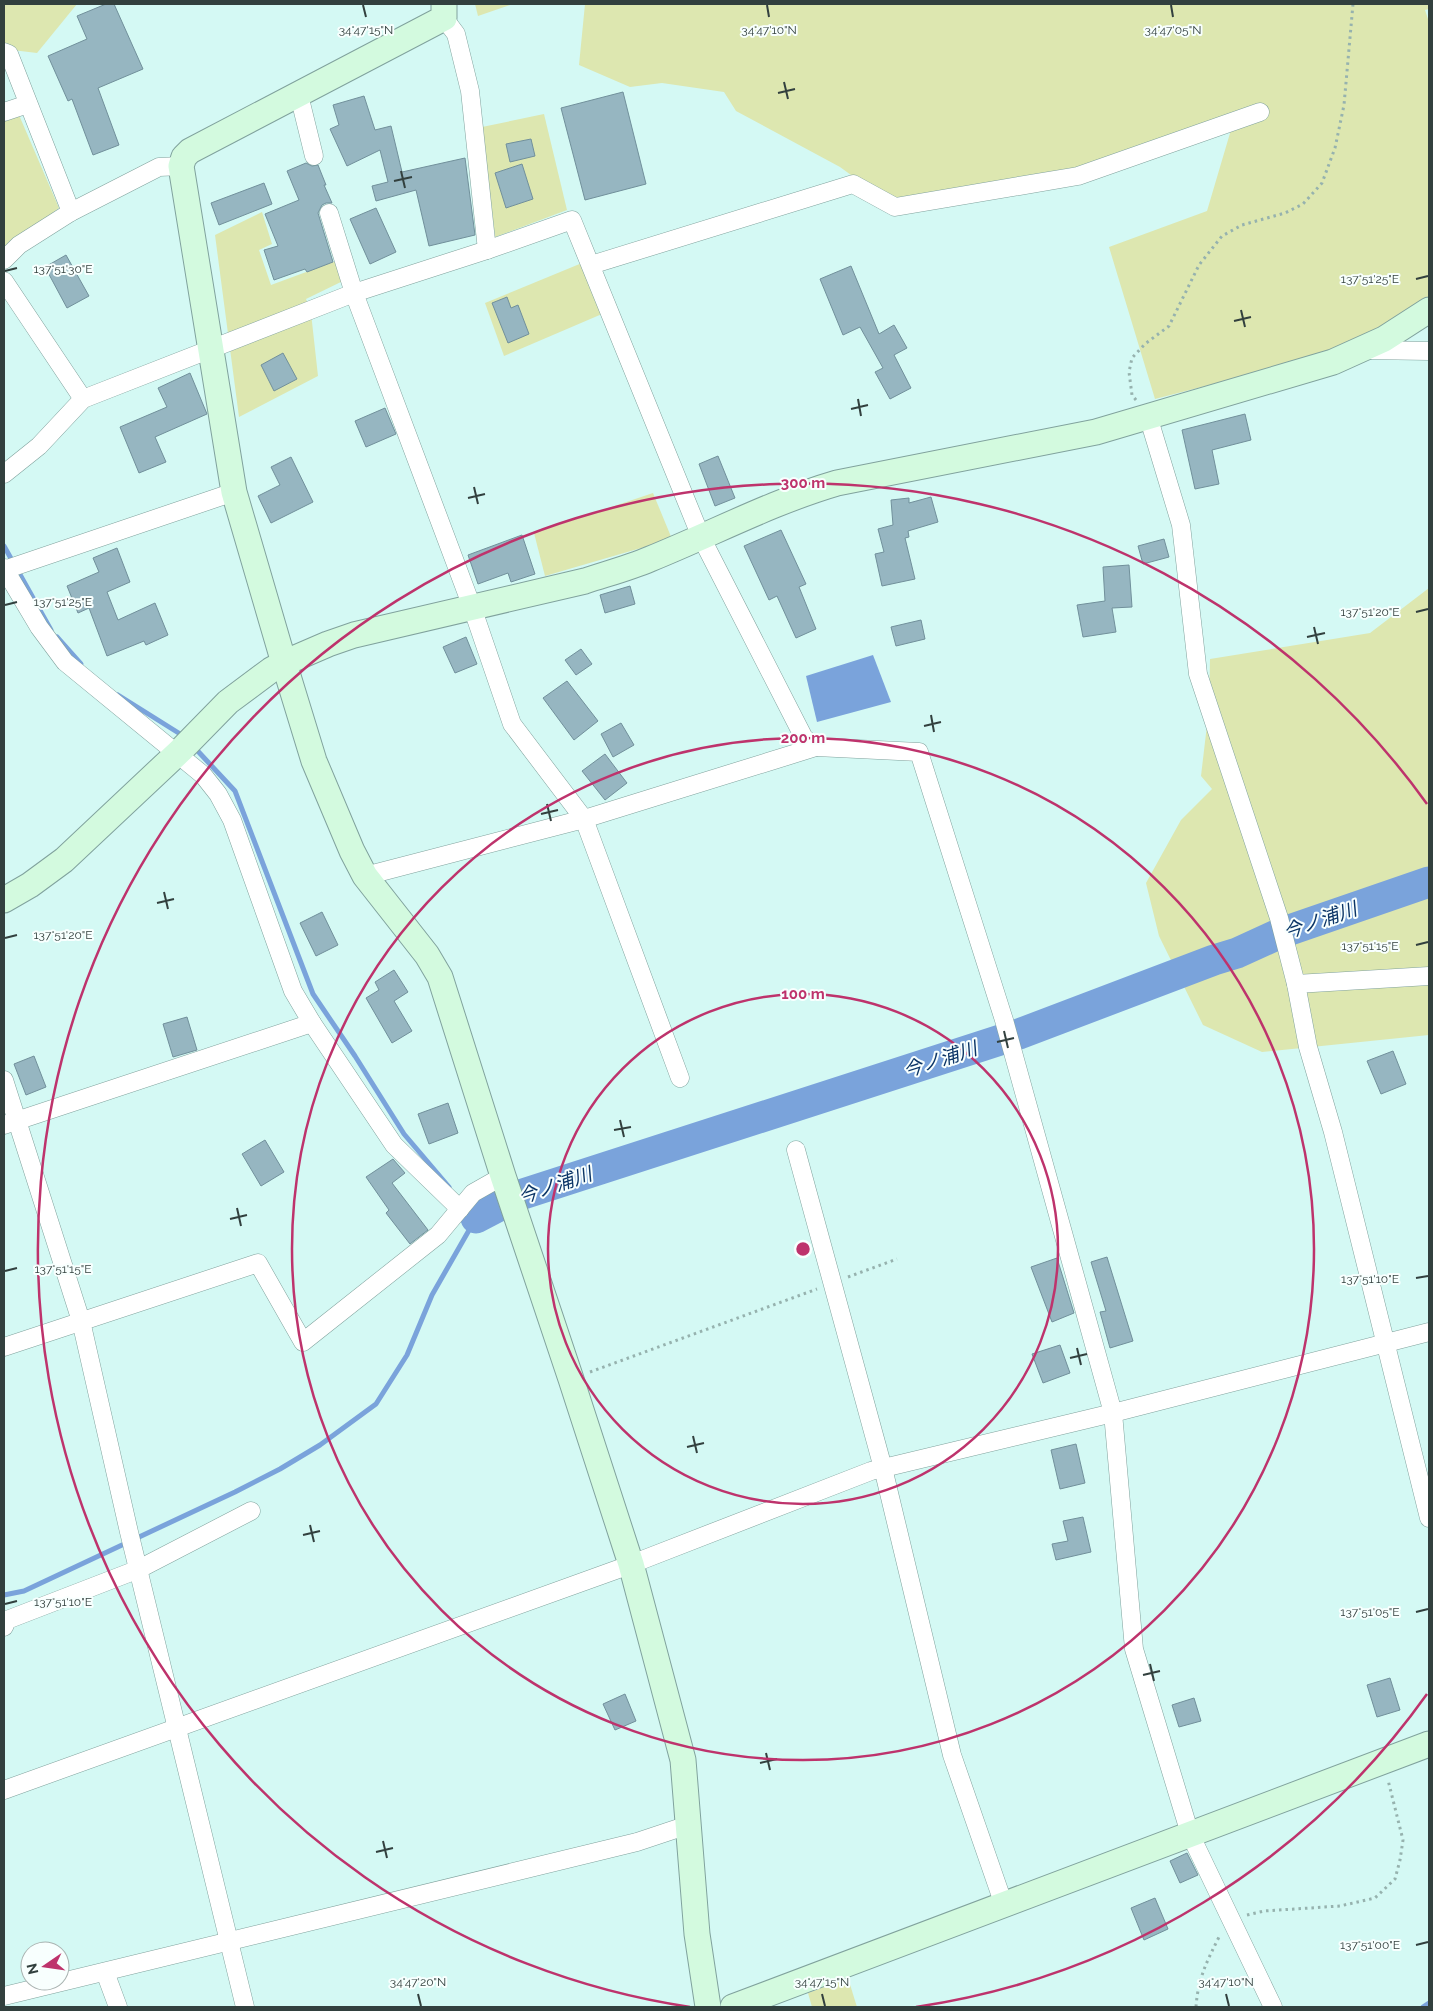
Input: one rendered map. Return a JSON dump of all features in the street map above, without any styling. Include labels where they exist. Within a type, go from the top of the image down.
[{"type":"street","points":[[486,250],[470,91],[456,34],[444,11],[299,95],[190,151],[184,156],[181,166],[234,492],[314,761],[352,851],[366,876],[427,955],[440,977],[630,1564],[683,1760],[697,1934],[708,2007]]},
{"type":"street","points":[[4,52],[9,54],[71,212]]},
{"type":"street","points":[[299,95],[314,156]]},
{"type":"street","points":[[4,112],[28,104]]},
{"type":"street","points":[[591,265],[852,184],[895,207],[1078,176],[1260,112]]},
{"type":"street","points":[[4,260],[19,245],[71,212],[159,167],[181,166]]},
{"type":"street","points":[[329,213],[354,293],[472,607],[512,724],[584,819],[680,1078]]},
{"type":"street","points":[[4,474],[40,446],[83,400],[354,293],[572,220],[701,537],[804,738],[816,747]]},
{"type":"street","points":[[4,281],[83,400]]},
{"type":"street","points":[[4,900],[30,885],[64,860],[228,702],[271,670],[328,644],[354,635],[585,581],[617,571],[806,492],[837,483],[1096,432],[1333,362],[1384,340],[1429,310]]},
{"type":"street","points":[[1362,350],[1429,351]]},
{"type":"street","points":[[1148,416],[1181,525],[1198,674],[1279,918],[1296,984],[1308,1047],[1334,1132],[1429,1518]]},
{"type":"street","points":[[234,492],[4,569],[39,627],[65,662],[203,775],[218,794],[232,820],[293,991],[312,1023],[394,1145],[460,1209]]},
{"type":"street","points":[[366,876],[584,819],[816,747],[919,752],[1004,1020],[1113,1413],[1134,1649],[1190,1834],[1274,2007]]},
{"type":"street","points":[[1296,984],[1429,976]]},
{"type":"street","points":[[10,1122],[312,1023]]},
{"type":"street","points":[[4,1080],[10,1122],[81,1321],[245,2007]]},
{"type":"street","points":[[796,1150],[883,1468],[952,1755],[1004,1905]]},
{"type":"street","points":[[4,1347],[258,1263],[303,1342],[438,1235],[473,1193],[503,1176]]},
{"type":"street","points":[[4,1790],[630,1564],[872,1470],[1113,1413],[1429,1332]]},
{"type":"street","points":[[4,1627],[7,1620],[139,1569],[251,1511]]},
{"type":"street","points":[[733,2007],[1429,1744]]},
{"type":"street","points":[[4,1996],[637,1842],[688,1825]]},
{"type":"street","points":[[105,1972],[118,2007]]},
{"type":"path","points":[[1148,416],[1132,394],[1129,372],[1132,358],[1145,344],[1169,326],[1199,265],[1222,236],[1242,225],[1286,213],[1303,204],[1322,183],[1334,148],[1344,105],[1353,4]]},
{"type":"path","points":[[571,1379],[897,1259]]},
{"type":"path","points":[[1196,2007],[1204,1966],[1222,1931],[1231,1920],[1264,1911],[1340,1906],[1375,1898],[1395,1879],[1403,1840],[1383,1762]]},
{"type":"green space","points":[[4,4],[77,4],[37,53],[4,49]]},
{"type":"green space","points":[[475,4],[513,4],[478,16]]},
{"type":"green space","points":[[585,4],[1429,4],[1429,9],[1425,10],[1429,22],[1429,305],[1348,349],[1155,399],[1109,247],[1207,211],[1233,123],[1078,176],[895,207],[840,167],[736,111],[724,92],[662,83],[630,87],[579,65]]},
{"type":"green space","points":[[544,114],[567,210],[495,237],[482,127]]},
{"type":"green space","points":[[19,115],[59,208],[4,251],[4,119]]},
{"type":"green space","points":[[262,212],[272,244],[259,250],[271,285],[336,261],[345,280],[306,299],[311,313],[318,376],[239,417],[215,235]]},
{"type":"green space","points":[[582,263],[602,314],[504,356],[485,303]]},
{"type":"green space","points":[[653,493],[672,539],[545,576],[534,533]]},
{"type":"green space","points":[[1429,588],[1429,1035],[1262,1052],[1203,1025],[1159,936],[1146,883],[1181,820],[1212,789],[1201,776],[1209,708],[1210,659],[1370,633]]},
{"type":"green space","points":[[848,1978],[857,2007],[812,2007],[808,1993]]},
{"type":"water","points":[[873,655],[891,702],[817,722],[806,676]]},
{"type":"building","points":[[106,4],[114,4],[143,69],[98,88],[119,145],[93,155],[72,99],[68,101],[48,56],[87,39],[77,16]]},
{"type":"building","points":[[623,92],[646,184],[585,200],[561,108]]},
{"type":"building","points":[[364,96],[375,130],[391,126],[402,172],[465,158],[475,235],[429,246],[416,190],[376,201],[372,186],[388,182],[380,150],[347,166],[330,129],[339,125],[333,105]]},
{"type":"building","points":[[531,139],[535,156],[510,162],[506,144]]},
{"type":"building","points":[[306,163],[312,166],[318,165],[332,203],[322,205],[318,213],[333,262],[307,272],[305,269],[274,280],[264,250],[278,246],[265,214],[299,200],[287,171]]},
{"type":"building","points":[[522,164],[533,199],[506,208],[495,173]]},
{"type":"building","points":[[264,183],[272,204],[219,225],[211,203]]},
{"type":"building","points":[[376,208],[396,252],[370,264],[350,219]]},
{"type":"building","points":[[66,255],[89,296],[67,308],[45,267]]},
{"type":"building","points":[[851,266],[879,334],[894,325],[907,348],[894,355],[911,388],[890,399],[875,372],[883,368],[860,327],[843,335],[820,279]]},
{"type":"building","points":[[507,297],[511,308],[518,305],[529,334],[508,343],[492,303]]},
{"type":"building","points":[[283,353],[297,379],[274,391],[261,365]]},
{"type":"building","points":[[190,373],[207,414],[155,437],[166,462],[139,473],[120,427],[167,407],[158,388]]},
{"type":"building","points":[[385,408],[396,434],[366,447],[355,421]]},
{"type":"building","points":[[1245,414],[1251,440],[1212,450],[1219,484],[1195,489],[1182,430]]},
{"type":"building","points":[[718,456],[735,498],[715,506],[699,464]]},
{"type":"building","points":[[291,457],[313,502],[271,523],[258,496],[280,485],[271,467]]},
{"type":"building","points":[[931,497],[938,522],[908,531],[909,537],[905,538],[915,579],[882,586],[875,554],[884,552],[878,529],[893,525],[891,500],[909,498],[909,503]]},
{"type":"building","points":[[781,530],[806,584],[799,587],[816,629],[796,638],[777,596],[769,600],[744,546]]},
{"type":"building","points":[[522,535],[535,574],[511,582],[508,573],[478,584],[468,555]]},
{"type":"building","points":[[1164,539],[1169,557],[1143,564],[1138,546]]},
{"type":"building","points":[[117,548],[130,582],[107,592],[118,620],[155,603],[168,635],[146,645],[144,641],[107,656],[89,608],[78,613],[67,586],[99,572],[93,558]]},
{"type":"building","points":[[1129,565],[1132,607],[1112,608],[1116,632],[1083,637],[1077,605],[1105,601],[1103,567]]},
{"type":"building","points":[[630,586],[635,604],[605,613],[600,595]]},
{"type":"building","points":[[921,620],[925,639],[896,646],[891,627]]},
{"type":"building","points":[[466,637],[477,664],[455,673],[443,647]]},
{"type":"building","points":[[581,649],[592,664],[576,675],[565,660]]},
{"type":"building","points":[[567,681],[598,721],[574,740],[543,698]]},
{"type":"building","points":[[621,723],[634,745],[613,757],[601,734]]},
{"type":"building","points":[[605,754],[627,783],[605,800],[582,771]]},
{"type":"building","points":[[322,912],[338,945],[316,956],[300,923]]},
{"type":"building","points":[[394,970],[408,992],[394,1001],[412,1031],[392,1043],[366,998],[379,990],[375,982]]},
{"type":"building","points":[[187,1017],[197,1050],[173,1057],[163,1024]]},
{"type":"building","points":[[1393,1051],[1406,1084],[1381,1094],[1367,1061]]},
{"type":"building","points":[[34,1056],[46,1087],[26,1095],[14,1064]]},
{"type":"building","points":[[448,1103],[458,1133],[429,1144],[418,1114]]},
{"type":"building","points":[[265,1140],[284,1172],[261,1186],[242,1154]]},
{"type":"building","points":[[393,1159],[405,1173],[392,1183],[428,1230],[410,1244],[386,1213],[389,1210],[366,1177]]},
{"type":"building","points":[[1107,1257],[1133,1341],[1110,1348],[1100,1312],[1106,1311],[1091,1262]]},
{"type":"building","points":[[1057,1258],[1074,1313],[1052,1322],[1031,1267]]},
{"type":"building","points":[[1060,1345],[1070,1373],[1043,1383],[1032,1354]]},
{"type":"building","points":[[1076,1444],[1085,1483],[1060,1489],[1051,1450]]},
{"type":"building","points":[[1083,1517],[1091,1552],[1056,1560],[1052,1544],[1068,1541],[1063,1521]]},
{"type":"building","points":[[1390,1678],[1400,1710],[1377,1717],[1367,1685]]},
{"type":"building","points":[[625,1694],[636,1721],[615,1730],[603,1704]]},
{"type":"building","points":[[1194,1698],[1201,1721],[1179,1727],[1172,1705]]},
{"type":"building","points":[[1187,1853],[1198,1875],[1180,1883],[1170,1861]]},
{"type":"building","points":[[1155,1898],[1168,1929],[1144,1940],[1131,1908]]},
{"type":"waterway","points":[[4,546],[51,630]]},
{"type":"waterway","points":[[57,637],[81,664]]},
{"type":"waterway","points":[[118,695],[185,737]]},
{"type":"waterway","points":[[194,747],[235,791],[313,994],[404,1134],[449,1187]]},
{"type":"waterway","name":"今ノ浦川","points":[[476,1218],[520,1195],[1019,1034],[1237,953],[1281,933],[1429,882]]},
{"type":"waterway","points":[[4,1595],[24,1591],[280,1469],[320,1445],[376,1404],[407,1355],[432,1295],[476,1218],[466,1207]]},
{"type":"waterway","points":[[1423,2007],[1429,2003]]}]
